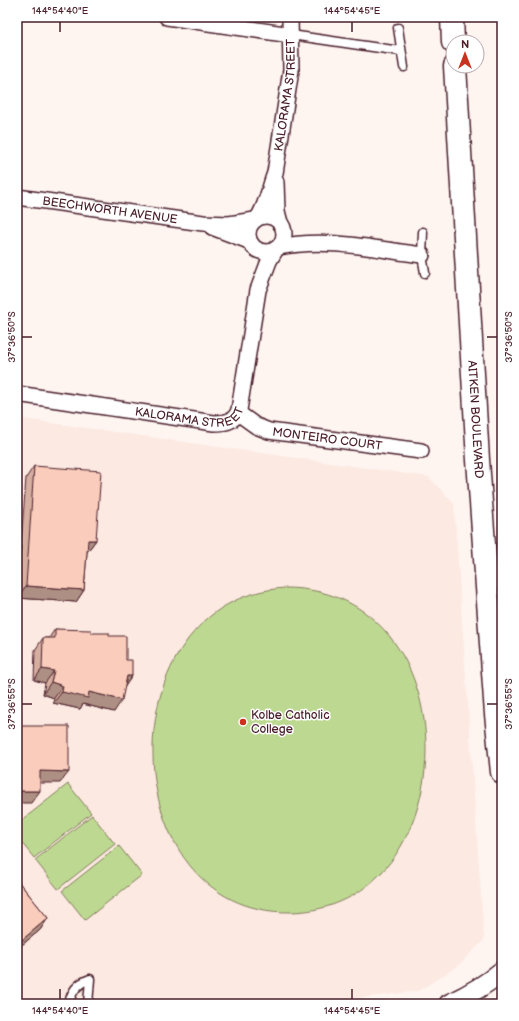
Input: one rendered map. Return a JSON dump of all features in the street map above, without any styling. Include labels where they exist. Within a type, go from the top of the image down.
[{"type":"main road","points":[[452,17],[453,34]]},
{"type":"main road","name":"AITKEN BOULEVARD","points":[[455,74],[478,460],[496,714],[502,772]]},
{"type":"street","points":[[167,17],[291,35]]},
{"type":"street","name":"KALORAMA STREET","points":[[281,224],[277,211],[275,173],[291,70],[290,17]]},
{"type":"street","name":"KALORAMA STREET","points":[[256,219],[268,198],[270,185],[275,173]]},
{"type":"street","name":"BEECHWORTH AVENUE","points":[[17,197],[204,223],[229,224],[256,219]]},
{"type":"street","points":[[323,242],[297,233],[270,216],[256,219],[249,229],[248,235],[250,242],[259,251],[271,251],[277,248],[303,242],[323,242],[422,255]]},
{"type":"street","name":"BEECHWORTH AVENUE","points":[[204,223],[250,242]]},
{"type":"street","points":[[277,248],[284,237],[281,224]]},
{"type":"street","name":"KALORAMA STREET","points":[[17,394],[214,423],[225,423],[232,420],[238,413],[258,290],[257,267],[250,242]]},
{"type":"street","name":"KALORAMA STREET","points":[[258,290],[277,248]]},
{"type":"street","name":"MONTEIRO COURT","points":[[238,413],[256,426],[269,431],[421,451]]},
{"type":"street","points":[[449,1004],[464,997],[502,971]]},
{"type":"lane","points":[[398,28],[400,50],[404,68]]},
{"type":"lane","points":[[291,35],[400,50]]},
{"type":"lane","points":[[423,232],[422,255],[425,273]]},
{"type":"lane","points":[[490,628],[500,658]]},
{"type":"lane","points":[[69,1004],[73,992],[77,986],[82,982],[90,980],[88,1004]]},
{"type":"shaded area","name":"Kolbe Catholic College","points":[[17,418],[429,477],[454,504],[484,940],[458,966],[418,991],[313,1004],[17,1004]]},
{"type":"green space","points":[[285,588],[347,602],[391,638],[417,690],[426,749],[417,808],[392,860],[350,897],[291,912],[232,899],[189,864],[163,814],[153,755],[160,696],[185,644],[226,605]]},
{"type":"green space","points":[[68,784],[91,813],[34,858],[17,837],[17,824]]},
{"type":"green space","points":[[92,815],[115,844],[58,889],[35,860]]},
{"type":"green space","points":[[119,846],[142,875],[85,920],[62,891]]},
{"type":"building","points":[[34,466],[101,471],[96,540],[88,540],[84,590],[26,586]]},
{"type":"building","points":[[55,629],[91,630],[91,633],[109,633],[109,636],[126,636],[126,660],[132,660],[132,676],[127,676],[122,700],[89,692],[88,698],[62,692],[63,686],[51,682],[54,671],[42,669],[43,638],[55,638]]},
{"type":"building","points":[[17,726],[69,726],[69,772],[40,771],[40,791],[17,791]]},
{"type":"building","points":[[17,880],[48,918],[22,940],[17,934]]},
{"type":"place","name":"Kolbe Catholic College","points":[[243,722]]}]
